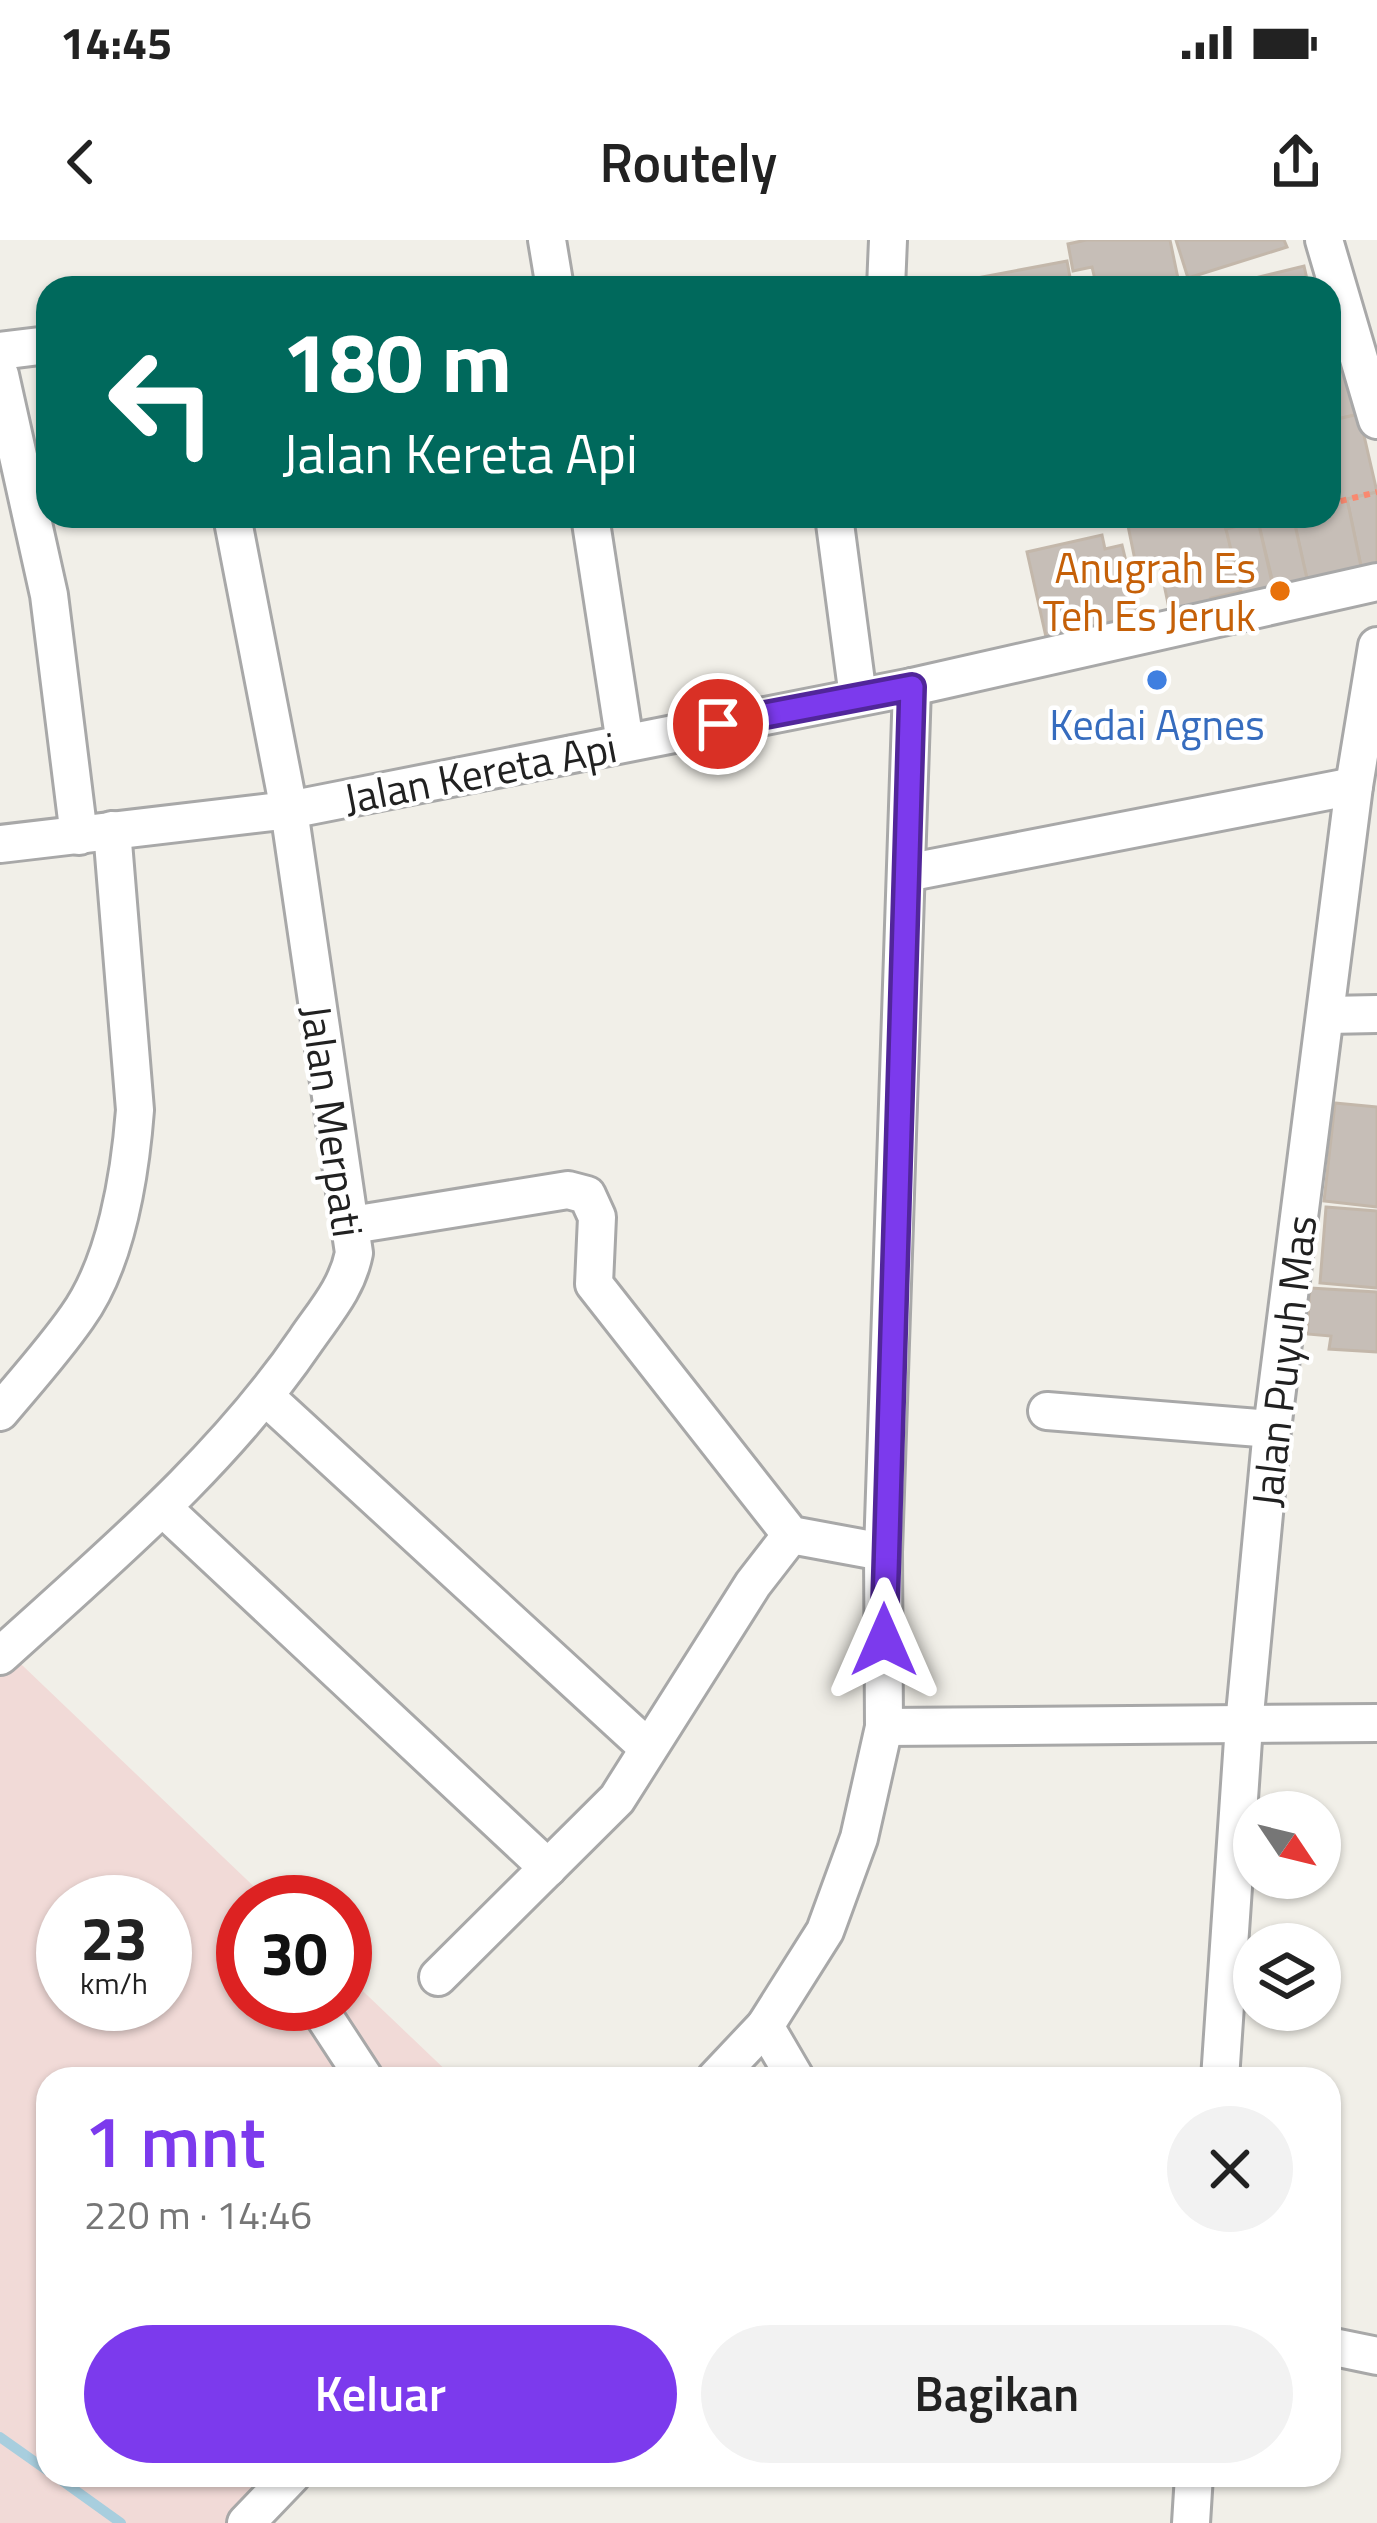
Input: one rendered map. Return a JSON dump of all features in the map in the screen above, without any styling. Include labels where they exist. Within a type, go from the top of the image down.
[{"type":"street","points":[[547,240],[553,276]]},
{"type":"street","points":[[886,276],[888,240]]},
{"type":"street","points":[[1324,240],[1335,276]]},
{"type":"street","points":[[1341,298],[1377,420]]},
{"type":"street","points":[[0,350],[36,346]]},
{"type":"street","points":[[0,375],[95,833],[135,1110],[111,1237],[80,1314],[0,1412]]},
{"type":"street","name":"Jalan Merpati","points":[[0,1656],[163,1508],[267,1398],[345,1284],[354,1253],[289,809],[234,528]]},
{"type":"street","points":[[592,528],[626,742]]},
{"type":"street","points":[[836,528],[858,697]]},
{"type":"street","name":"Jalan Kereta Api","points":[[0,844],[289,809],[912,687],[1377,581]]},
{"type":"street","name":"Jalan Puyuh Mas","points":[[1221,2067],[1244,1725],[1272,1429],[1354,786],[1377,646]]},
{"type":"street","points":[[726,2067],[765,2026],[806,1966],[837,1901],[859,1838],[884,1727],[883,1552],[912,687]]},
{"type":"street","points":[[906,872],[1354,786]]},
{"type":"street","points":[[1328,1016],[1377,1014]]},
{"type":"street","points":[[352,1226],[568,1190],[587,1196],[597,1217],[594,1284],[791,1534],[883,1552]]},
{"type":"street","points":[[267,1398],[648,1748]]},
{"type":"street","points":[[1047,1412],[1272,1429]]},
{"type":"street","points":[[163,1508],[548,1868]]},
{"type":"street","points":[[438,1977],[616,1799],[753,1584],[791,1534]]},
{"type":"street","points":[[884,1727],[1377,1723]]},
{"type":"street","points":[[765,2026],[789,2067]]},
{"type":"street","points":[[334,2031],[357,2067]]},
{"type":"street","points":[[1341,2348],[1377,2356]]},
{"type":"street","points":[[245,2523],[280,2487]]},
{"type":"street","points":[[1191,2523],[1193,2487]]},
{"type":"path","points":[[1341,500],[1377,492]]},
{"type":"shaded area","points":[[0,1644],[242,1875],[216,1875],[216,2031],[372,2031],[372,2000],[442,2067],[36,2067],[36,2487],[300,2487],[259,2523],[0,2523]]},
{"type":"building","points":[[1170,240],[1178,276],[1094,276],[1092,267],[1073,271],[1068,244]]},
{"type":"building","points":[[1176,240],[1284,240],[1287,247],[1194,276],[1187,276]]},
{"type":"building","points":[[1067,261],[1070,276],[988,276]]},
{"type":"building","points":[[1304,266],[1306,276],[1264,276]]},
{"type":"building","points":[[1341,345],[1359,414],[1341,418]]},
{"type":"building","points":[[1359,414],[1377,492],[1341,501],[1341,418]]},
{"type":"building","points":[[1377,492],[1377,573],[1363,576],[1347,499]]},
{"type":"building","points":[[1347,499],[1363,576],[1309,588],[1296,528],[1341,528],[1341,501]]},
{"type":"building","points":[[1128,528],[1226,528],[1241,591],[1211,598],[1214,609],[1171,618],[1160,565],[1137,570]]},
{"type":"building","points":[[1260,528],[1296,528],[1307,579],[1274,587]]},
{"type":"building","points":[[1260,528],[1276,600],[1245,607],[1226,529]]},
{"type":"building","points":[[1102,535],[1105,549],[1122,545],[1139,615],[1046,637],[1027,552]]},
{"type":"building","points":[[1335,1103],[1377,1107],[1377,1207],[1324,1201]]},
{"type":"building","points":[[1326,1207],[1377,1211],[1377,1288],[1320,1283]]},
{"type":"building","points":[[1310,1288],[1377,1292],[1377,1352],[1329,1349],[1331,1336],[1307,1334]]},
{"type":"waterway","points":[[0,2437],[36,2462]]},
{"type":"waterway","points":[[71,2487],[121,2523]]},
{"type":"place","name":"Anugrah Es Teh Es Jeruk","points":[[1280,591]]},
{"type":"place","name":"Kedai Agnes","points":[[1157,680]]},
{"type":"route","points":[[718,724],[912,687],[884,1640]]}]
